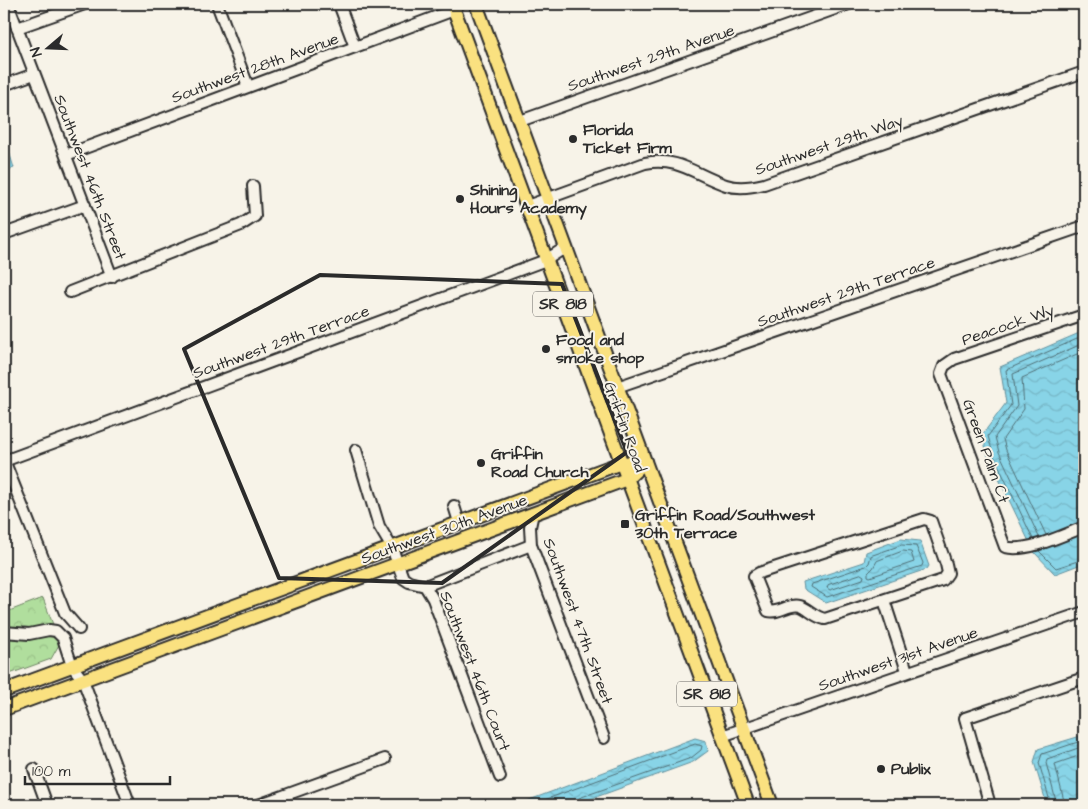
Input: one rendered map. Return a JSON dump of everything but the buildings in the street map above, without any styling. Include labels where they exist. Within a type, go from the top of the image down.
[{"type":"main road","name":"Griffin Road","points":[[476,4],[772,805]]},
{"type":"main road","name":"Griffin Road","points":[[455,6],[546,260],[748,805]]},
{"type":"main road","name":"Southwest 30th Avenue","points":[[4,691],[621,463],[645,462]]},
{"type":"main road","name":"Southwest 30th Avenue","points":[[4,709],[627,479],[645,462]]},
{"type":"street","name":"Southwest 46th Street","points":[[8,4],[112,277]]},
{"type":"street","points":[[17,28],[85,4]]},
{"type":"street","points":[[218,4],[248,86]]},
{"type":"street","points":[[339,4],[355,47]]},
{"type":"street","name":"Southwest 29th Avenue","points":[[520,121],[849,4]]},
{"type":"street","name":"Southwest 28th Avenue","points":[[66,155],[355,47],[455,6]]},
{"type":"street","name":"Southwest 29th Way","points":[[527,206],[656,161],[675,162],[727,185],[752,187],[1084,72]]},
{"type":"street","points":[[4,85],[34,74]]},
{"type":"street","points":[[70,292],[241,225],[254,216],[252,186]]},
{"type":"street","points":[[4,234],[84,205]]},
{"type":"street","name":"Southwest 29th Terrace","points":[[617,387],[1084,226]]},
{"type":"street","name":"Southwest 29th Terrace","points":[[4,461],[546,260],[566,247]]},
{"type":"street","name":"Peacock Wy","points":[[944,366],[954,359],[1084,315]]},
{"type":"street","name":"Green Palm Ct","points":[[944,366],[941,374],[1005,546],[1013,549],[1026,548],[1084,527]]},
{"type":"street","name":"Southwest 46th Court","points":[[356,450],[379,526],[392,548],[403,578],[409,582],[425,586],[433,599],[500,777]]},
{"type":"street","points":[[4,461],[65,613],[78,629]]},
{"type":"street","points":[[454,506],[459,522]]},
{"type":"street","name":"Southwest 47th Street","points":[[533,513],[530,527],[531,545],[604,738]]},
{"type":"street","points":[[924,518],[931,521],[948,573],[943,580],[884,600],[825,619],[817,617],[797,605],[773,612],[768,611],[754,576],[924,518]]},
{"type":"street","points":[[425,586],[531,545]]},
{"type":"street","points":[[884,600],[907,671]]},
{"type":"street","name":"Southwest 31st Avenue","points":[[722,736],[907,671],[1084,612]]},
{"type":"street","points":[[4,632],[29,634],[56,630],[63,638],[72,666],[83,680],[130,805]]},
{"type":"street","points":[[990,805],[965,718],[1084,678]]},
{"type":"street","points":[[258,805],[385,759]]},
{"type":"street","points":[[34,769],[47,805]]},
{"type":"highlighted area","points":[[320,275],[562,284],[627,452],[442,583],[279,578],[184,349]]},
{"type":"green space","points":[[43,598],[60,643],[51,659],[4,676],[4,613]]},
{"type":"water","points":[[6,142],[14,168],[4,172],[4,143]]},
{"type":"water","points":[[1084,331],[1084,563],[1055,574],[1034,552],[988,456],[982,435],[1006,403],[1000,367]]},
{"type":"water","points":[[901,539],[920,541],[929,566],[927,569],[826,603],[804,589],[803,582],[864,562],[866,552]]},
{"type":"water","points":[[1084,735],[1084,805],[1047,805],[1034,762],[1038,749]]},
{"type":"water","points":[[695,738],[706,741],[708,751],[693,762],[574,805],[516,805]]},
{"type":"place","name":"Florida Ticket Firm","points":[[573,139]]},
{"type":"place","name":"Shining Hours Academy","points":[[460,199]]},
{"type":"place","name":"Food and smoke shop","points":[[546,349]]},
{"type":"place","name":"Griffin Road Church","points":[[481,463]]},
{"type":"place","name":"Griffin Road/Southwest 30th Terrace","points":[[625,524]]},
{"type":"place","name":"Publix","points":[[881,769]]}]
